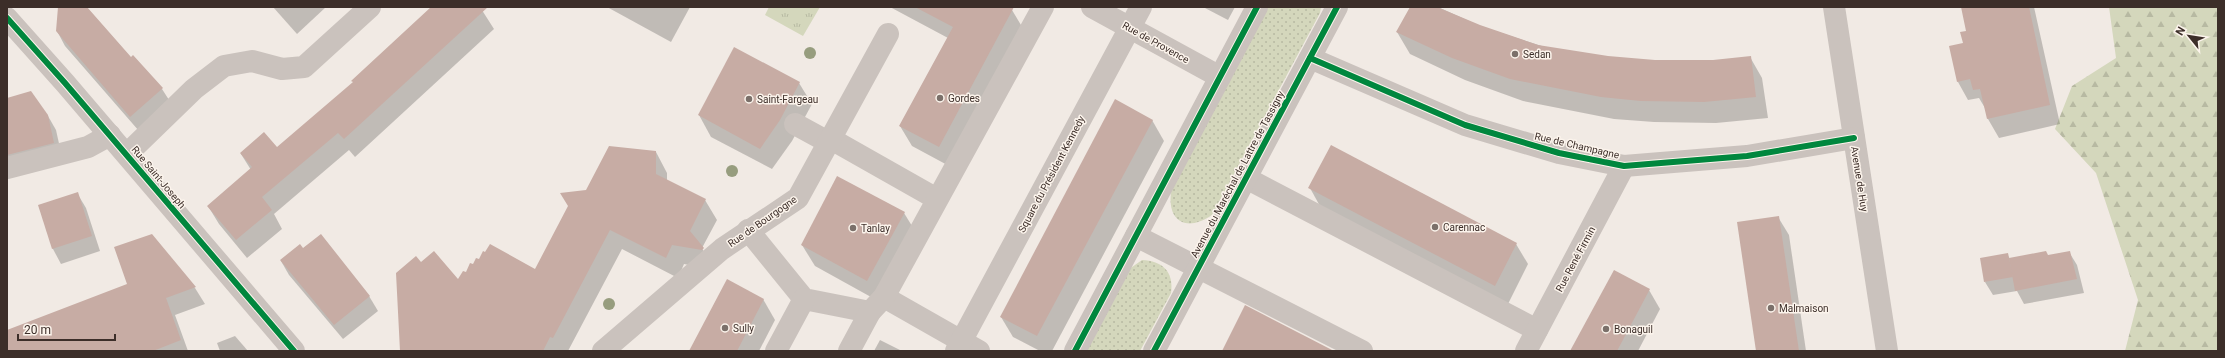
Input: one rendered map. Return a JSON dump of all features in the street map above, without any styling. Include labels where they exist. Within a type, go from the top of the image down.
[{"type":"street","points":[[127,154],[194,89],[224,66],[252,61],[282,69],[304,68],[370,7]]},
{"type":"street","points":[[849,351],[937,199],[1042,7]]},
{"type":"street","name":"Rue de Provence","points":[[1092,7],[1220,77]]},
{"type":"street","name":"Square du Président Kennedy","points":[[804,299],[877,305],[966,348],[1141,7]]},
{"type":"street","points":[[1075,351],[1257,7]]},
{"type":"street","name":"Avenue du Maréchal de Lattre de Tassigny","points":[[1154,351],[1337,7]]},
{"type":"street","name":"Avenue de Huy","points":[[1834,7],[1887,351]]},
{"type":"street","name":"Rue Saint-Joseph","points":[[12,17],[110,135],[294,351]]},
{"type":"street","name":"Rue de Bourgogne","points":[[603,351],[722,249],[748,230],[798,198],[888,34]]},
{"type":"street","name":"Rue de Champagne","points":[[1310,58],[1465,125],[1559,153],[1624,166],[1747,156],[1854,138]]},
{"type":"street","points":[[795,124],[830,140],[937,199]]},
{"type":"street","points":[[7,168],[88,147],[110,135]]},
{"type":"street","name":"Rue René Firmin","points":[[1526,351],[1624,166]]},
{"type":"street","points":[[1246,178],[1537,330]]},
{"type":"street","points":[[748,230],[804,299],[776,351]]},
{"type":"street","points":[[1136,236],[1362,351]]},
{"type":"green space","points":[[769,7],[820,7],[803,36],[765,15]]},
{"type":"green space","points":[[1267,7],[1321,7],[1320,13],[1212,215],[1202,221],[1185,223],[1174,215],[1171,208],[1172,187]]},
{"type":"green space","points":[[2109,7],[2218,7],[2218,351],[2125,351],[2138,300],[2096,173],[2055,129],[2072,86],[2116,58]]},
{"type":"green space","points":[[1142,260],[1155,262],[1165,269],[1171,279],[1171,293],[1140,351],[1084,351],[1125,272]]},
{"type":"building","points":[[58,7],[87,7],[131,57],[133,55],[163,88],[130,117],[56,31]]},
{"type":"building","points":[[431,7],[488,7],[344,139],[338,133],[262,197],[272,210],[236,240],[207,206],[252,167],[240,153],[264,132],[277,147],[353,82],[351,81]]},
{"type":"building","name":"Gordes","points":[[915,7],[1014,7],[939,147],[899,126],[953,27]]},
{"type":"building","name":"Sedan","points":[[1410,7],[1437,7],[1480,25],[1538,45],[1608,56],[1655,60],[1713,60],[1751,56],[1756,97],[1704,102],[1641,101],[1601,97],[1510,79],[1452,58],[1396,32]]},
{"type":"building","points":[[1961,7],[2029,7],[2050,105],[1987,119],[1980,89],[1973,90],[1970,79],[1957,82],[1949,46],[1963,43],[1960,32],[1966,31]]},
{"type":"building","name":"Saint-Fargeau","points":[[734,47],[800,82],[780,120],[760,149],[698,115]]},
{"type":"building","points":[[31,91],[48,115],[54,143],[7,155],[7,98]]},
{"type":"building","points":[[1115,99],[1153,120],[1037,336],[1000,317]]},
{"type":"building","name":"Carennac","points":[[1331,145],[1517,243],[1495,286],[1308,188]]},
{"type":"building","points":[[609,146],[656,151],[656,174],[706,199],[690,231],[704,248],[702,250],[672,245],[666,258],[610,230],[553,338],[550,337],[543,351],[400,351],[396,273],[416,256],[421,262],[434,251],[458,279],[463,271],[466,272],[470,263],[473,264],[476,258],[479,259],[483,251],[485,252],[490,244],[535,269],[568,206],[560,193],[586,190]]},
{"type":"building","name":"Tanlay","points":[[837,176],[905,212],[867,281],[801,245]]},
{"type":"building","points":[[78,192],[92,236],[52,249],[38,205]]},
{"type":"building","name":"Malmaison","points":[[1779,216],[1799,351],[1756,351],[1737,222]]},
{"type":"building","points":[[152,234],[196,287],[166,298],[181,340],[153,351],[7,351],[7,330],[127,284],[114,247]]},
{"type":"building","points":[[321,234],[370,296],[334,325],[280,260],[300,244],[303,248]]},
{"type":"building","points":[[2046,251],[2048,255],[2070,251],[2077,279],[2015,291],[2009,258]]},
{"type":"building","points":[[2008,253],[2013,277],[1984,282],[1980,258]]},
{"type":"building","name":"Bonaguil","points":[[1614,270],[1650,289],[1617,351],[1570,351]]},
{"type":"building","name":"Sully","points":[[727,279],[764,299],[737,351],[689,351]]},
{"type":"building","points":[[1245,305],[1334,351],[1222,351]]},
{"type":"cycle path","points":[[1075,351],[1257,7]]},
{"type":"cycle path","points":[[1154,351],[1337,7]]},
{"type":"cycle path","points":[[7,18],[65,83],[294,351]]},
{"type":"cycle path","points":[[1310,58],[1465,125],[1559,153],[1624,166],[1747,156],[1854,138]]},
{"type":"place","name":"Sedan","points":[[1515,54]]},
{"type":"place","name":"Gordes","points":[[940,98]]},
{"type":"place","name":"Saint-Fargeau","points":[[749,99]]},
{"type":"place","name":"Carennac","points":[[1435,227]]},
{"type":"place","name":"Tanlay","points":[[853,228]]},
{"type":"place","name":"Malmaison","points":[[1771,308]]},
{"type":"place","name":"Sully","points":[[725,328]]},
{"type":"place","name":"Bonaguil","points":[[1606,329]]}]
